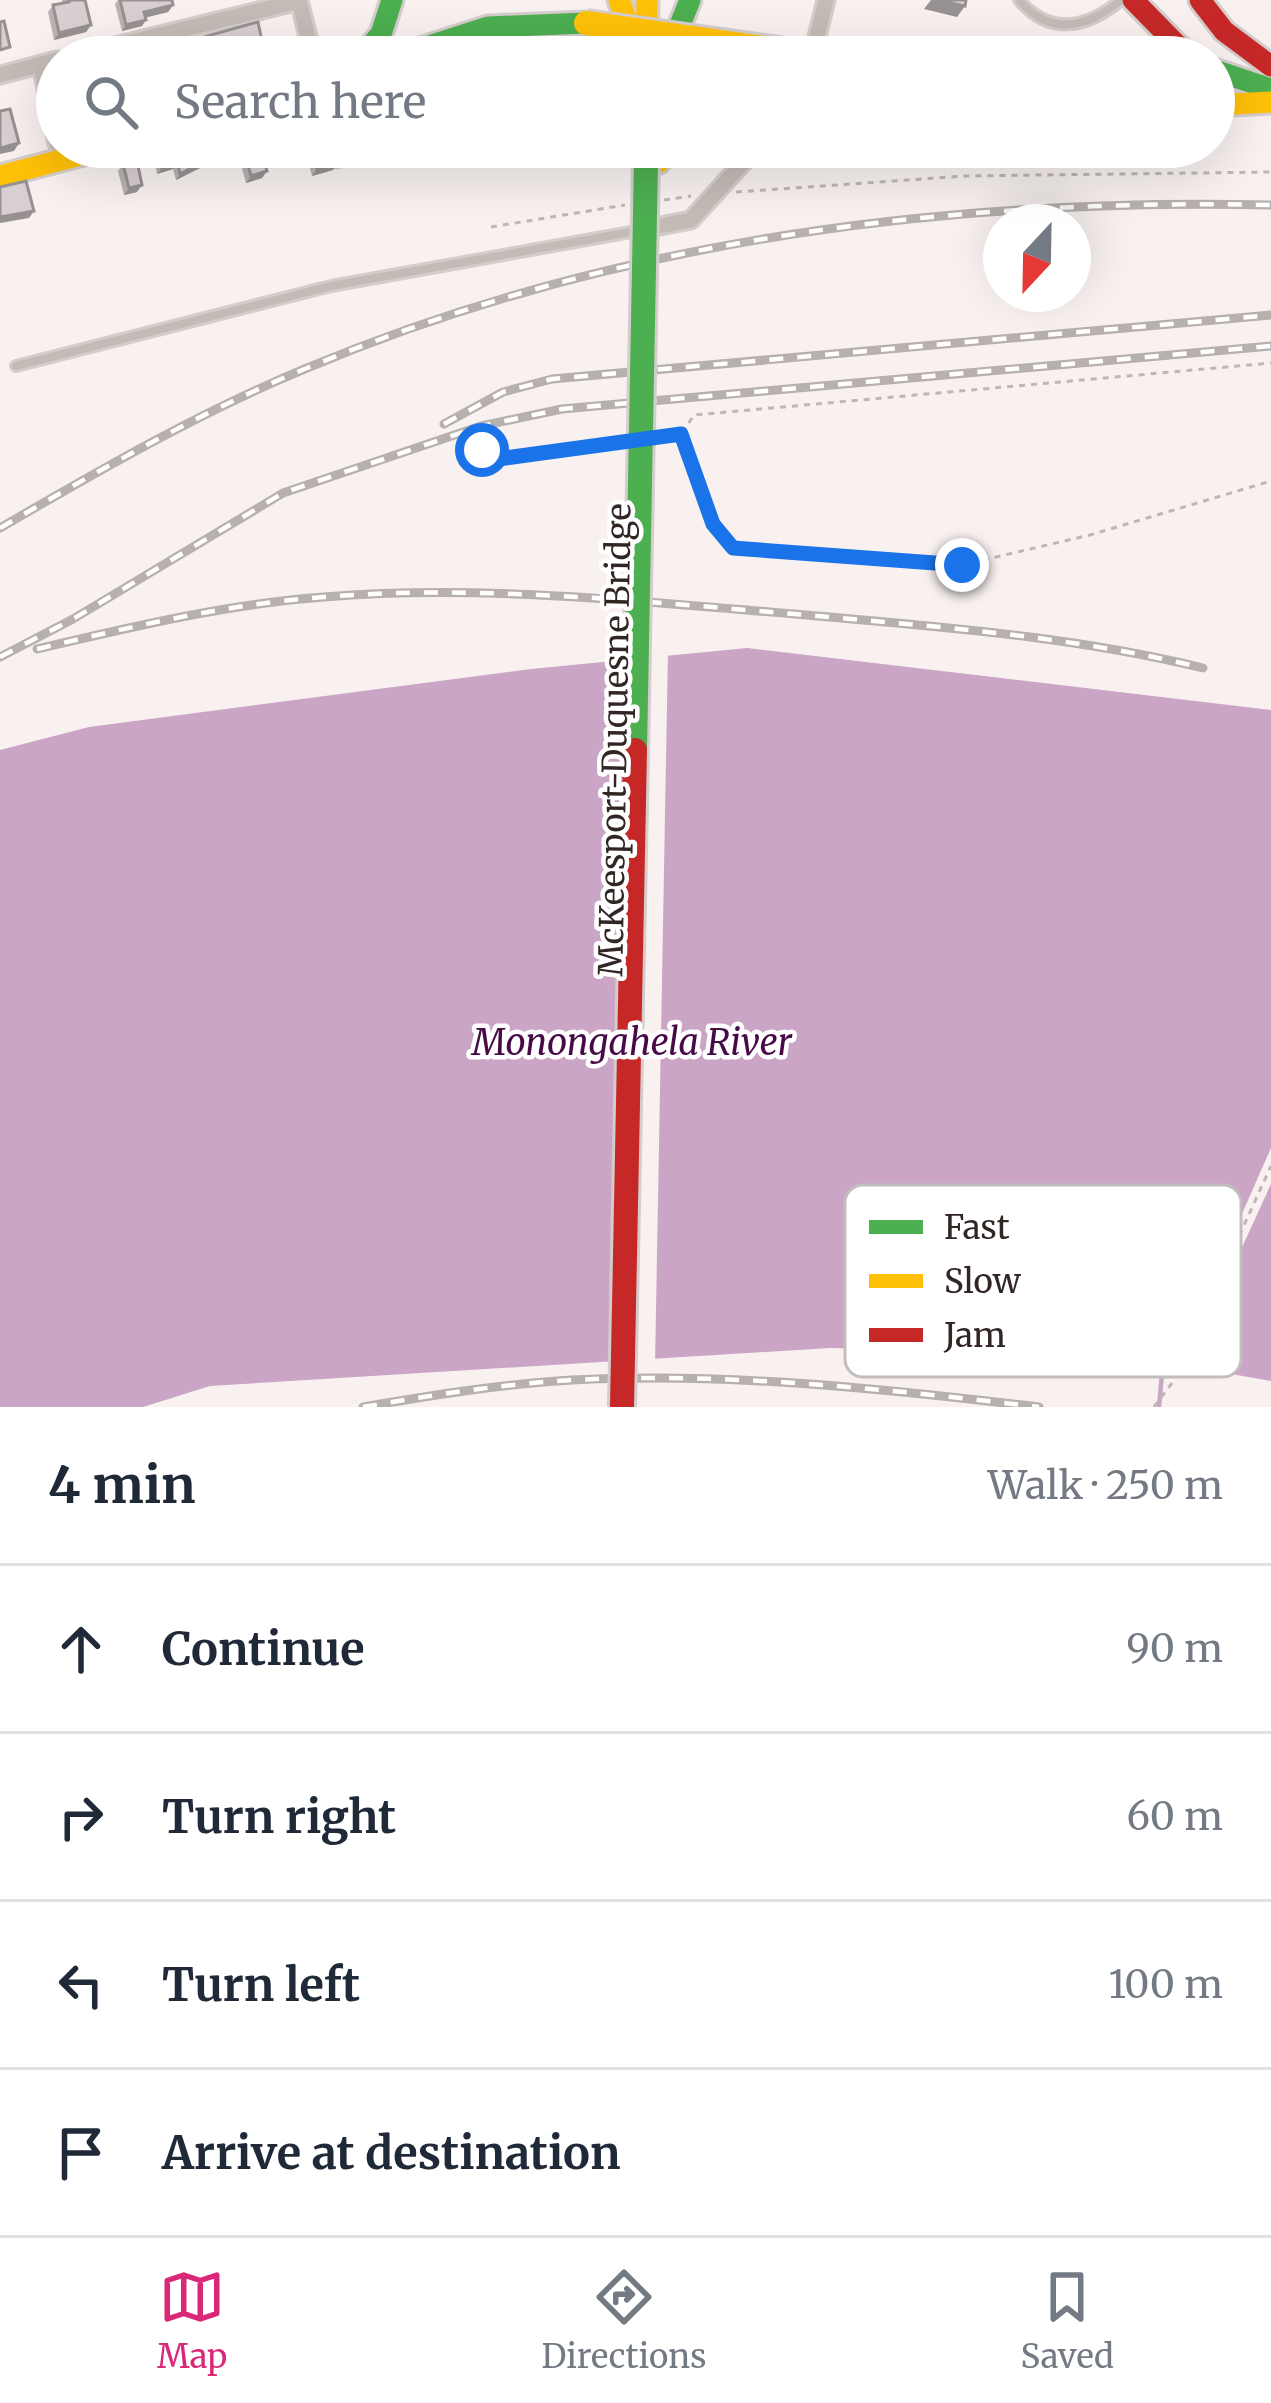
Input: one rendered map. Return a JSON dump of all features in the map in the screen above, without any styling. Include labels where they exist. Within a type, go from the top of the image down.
[{"type":"main road","points":[[381,34],[392,0]]},
{"type":"main road","points":[[381,34],[409,0]]},
{"type":"main road","points":[[619,0],[634,36]]},
{"type":"main road","points":[[644,36],[647,0]]},
{"type":"main road","points":[[663,0],[664,36]]},
{"type":"main road","points":[[674,36],[690,0]]},
{"type":"main road","points":[[1133,0],[1169,36]]},
{"type":"main road","points":[[1200,0],[1231,36]]},
{"type":"main road","points":[[444,36],[492,24],[586,23],[679,36]]},
{"type":"main road","points":[[1235,39],[1271,66]]},
{"type":"main road","points":[[1235,77],[1271,88]]},
{"type":"main road","points":[[1235,103],[1271,102]]},
{"type":"main road","points":[[0,176],[36,160]]},
{"type":"main road","name":"McKeesport-Duquesne Bridge","points":[[622,1407],[653,168]]},
{"type":"main road","name":"McKeesport-Duquesne Bridge","points":[[634,1407],[653,168]]},
{"type":"street","points":[[817,36],[826,0]]},
{"type":"street","points":[[156,36],[299,1],[308,36]]},
{"type":"street","points":[[0,75],[36,65]]},
{"type":"street","points":[[650,228],[691,220],[738,168]]},
{"type":"lane","points":[[1018,0],[1035,18],[1066,28],[1104,15],[1121,0]]},
{"type":"lane","points":[[16,366],[332,286],[650,228]]},
{"type":"path","points":[[647,202],[965,176],[1271,172]]},
{"type":"path","points":[[491,227],[625,205]]},
{"type":"path","points":[[661,436],[681,434],[694,415],[1271,363]]},
{"type":"path","points":[[681,434],[713,524],[733,548],[871,561],[962,565],[1271,481]]},
{"type":"path","points":[[482,450],[491,460],[619,441]]},
{"type":"path","points":[[1241,1232],[1271,1166]]},
{"type":"path","points":[[1154,1407],[1175,1377]]},
{"type":"water","name":"Monongahela River","points":[[747,648],[1271,710],[1271,1381],[1241,1376],[1241,1185],[845,1185],[845,1348],[210,1386],[143,1407],[0,1407],[0,750],[89,727],[531,669]]},
{"type":"pier","points":[[668,650],[655,1365],[614,1367],[626,654]]},
{"type":"pier","points":[[1271,1148],[1271,1184],[1241,1250],[1241,1216]]},
{"type":"building","points":[[85,0],[91,25],[59,33],[53,5]]},
{"type":"building","points":[[120,0],[172,0],[173,5],[144,12],[146,20],[126,25]]},
{"type":"building","points":[[4,21],[10,47],[0,50],[0,22]]},
{"type":"building","points":[[258,22],[261,36],[207,36]]},
{"type":"building","points":[[10,109],[19,143],[0,148],[0,111]]},
{"type":"building","points":[[124,168],[138,168],[142,185],[129,188]]},
{"type":"building","points":[[249,168],[266,168],[267,171],[251,176]]},
{"type":"building","points":[[26,181],[34,211],[0,217],[0,187]]},
{"type":"waterway","points":[[1159,1407],[1162,1377]]},
{"type":"railway","points":[[0,528],[151,443],[267,385],[422,324],[540,288],[780,236],[902,220],[1025,210],[1271,205]]},
{"type":"railway","points":[[444,424],[503,392],[552,379],[1271,315]]},
{"type":"railway","points":[[0,657],[73,619],[283,493],[481,426],[562,409],[1271,346]]},
{"type":"railway","points":[[37,649],[251,605],[444,592],[626,600],[956,629],[1055,640],[1203,668]]},
{"type":"railway","points":[[363,1407],[520,1384],[630,1378],[806,1384],[1039,1407]]},
{"type":"traffic: fast","points":[[379,36],[392,0]]},
{"type":"traffic: fast","points":[[675,36],[690,0]]},
{"type":"traffic: fast","points":[[460,36],[488,27],[586,23]]},
{"type":"traffic: fast","points":[[1235,77],[1271,89]]},
{"type":"traffic: fast","points":[[635,750],[646,168]]},
{"type":"traffic: slow","points":[[619,0],[632,36]]},
{"type":"traffic: slow","points":[[646,36],[647,0]]},
{"type":"traffic: slow","points":[[586,23],[679,36]]},
{"type":"traffic: slow","points":[[1235,104],[1271,102]]},
{"type":"traffic: slow","points":[[0,176],[36,167]]},
{"type":"traffic: jam","points":[[1133,0],[1168,36]]},
{"type":"traffic: jam","points":[[1200,0],[1231,36]]},
{"type":"traffic: jam","points":[[1235,39],[1271,66]]},
{"type":"traffic: jam","points":[[622,1407],[635,750]]},
{"type":"route","points":[[482,450],[491,460],[681,434],[713,524],[733,548],[962,565]]}]
